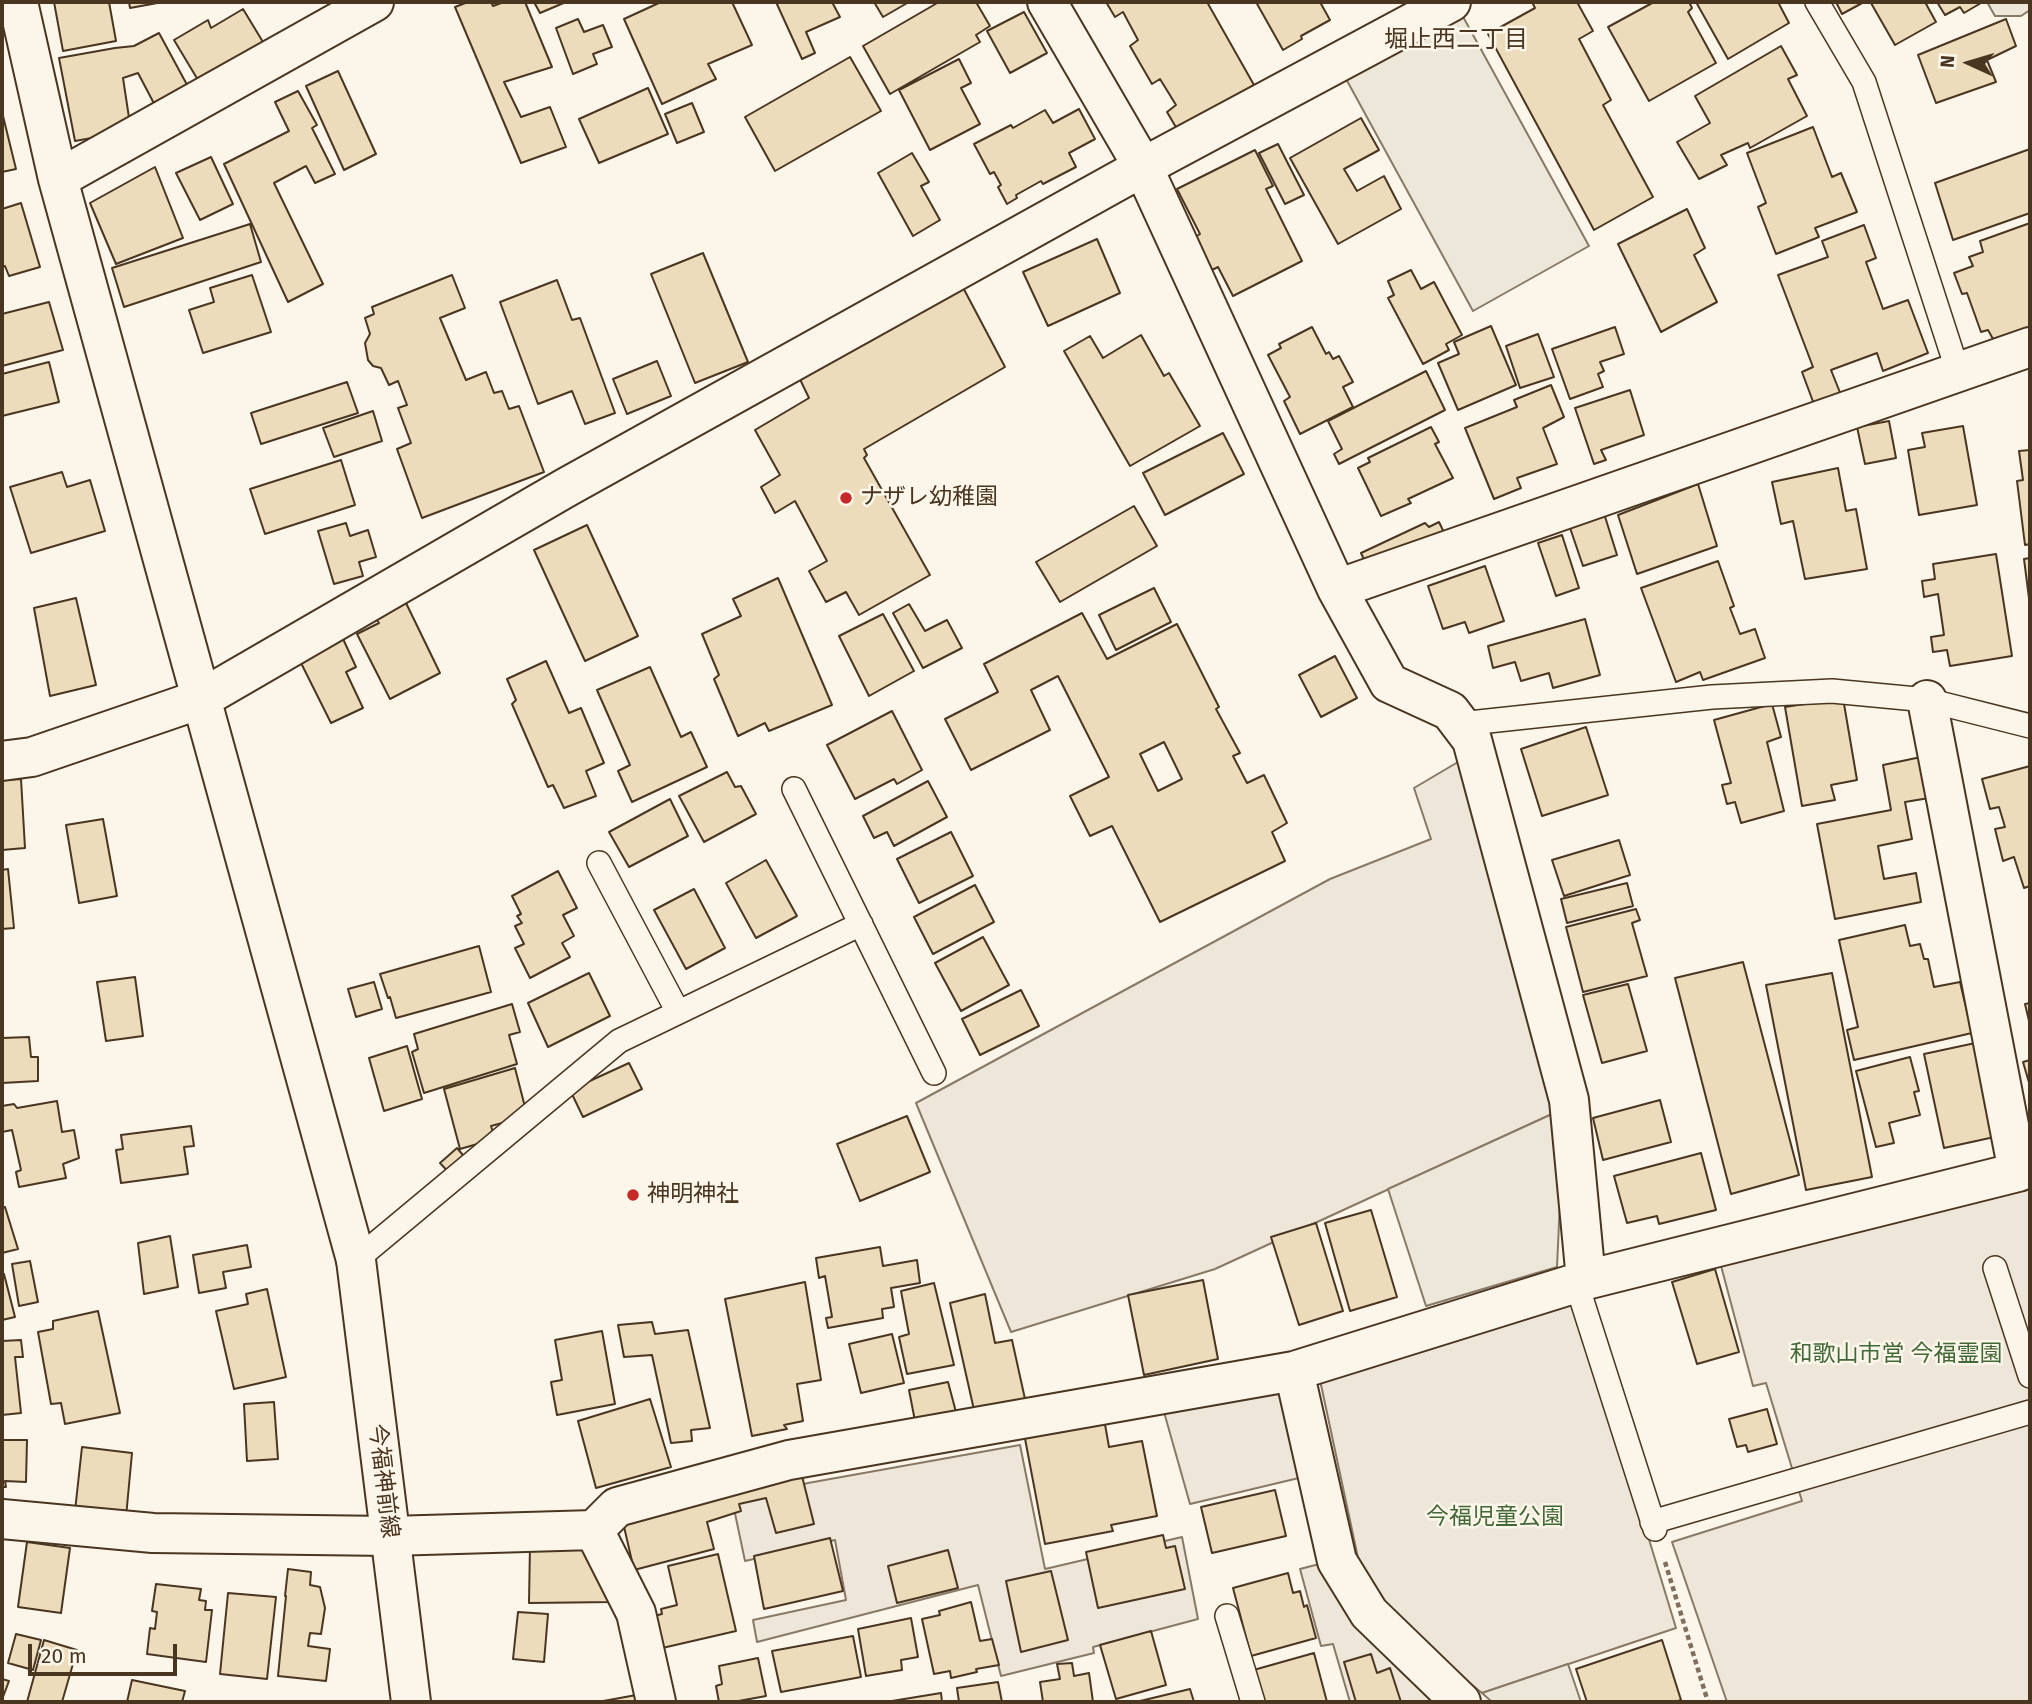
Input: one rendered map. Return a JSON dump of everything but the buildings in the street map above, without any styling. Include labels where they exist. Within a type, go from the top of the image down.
[{"type":"street","name":"今福神前線","points":[[18,2],[18,84],[58,179],[356,1260],[411,1702]]},
{"type":"street","points":[[58,179],[374,2]]},
{"type":"street","points":[[1047,2],[1143,167],[1338,589],[1389,683],[1450,711],[1472,740],[1569,1100],[1581,1281]]},
{"type":"street","points":[[2,761],[32,757],[201,699],[579,481],[1143,167],[1451,2]]},
{"type":"street","points":[[1338,589],[2030,347]]},
{"type":"street","points":[[2,1519],[153,1533],[390,1536],[594,1530],[617,1507],[789,1460],[1294,1371],[1581,1281],[2024,1170],[1927,700]]},
{"type":"street","points":[[1294,1371],[1337,1561],[1369,1613],[1461,1702]]},
{"type":"street","points":[[594,1530],[636,1613],[656,1702]]},
{"type":"lane","points":[[1817,2],[1864,82],[1958,372]]},
{"type":"lane","points":[[1460,724],[1712,697],[1832,691],[1927,700],[2030,726]]},
{"type":"lane","points":[[794,789],[934,1073]]},
{"type":"lane","points":[[599,863],[678,1012]]},
{"type":"lane","points":[[356,1260],[619,1041],[861,924]]},
{"type":"lane","points":[[1995,1268],[2030,1376]]},
{"type":"lane","points":[[1581,1281],[1654,1525],[2030,1412]]},
{"type":"lane","points":[[1227,1616],[1253,1702]]},
{"type":"path","points":[[1654,1525],[1708,1702]]},
{"type":"green space","points":[[1458,762],[1484,817],[1563,1109],[1215,1269],[1011,1332],[916,1103],[1330,879],[1431,839],[1414,788]]},
{"type":"green space","name":"和歌山市営 今福霊園","points":[[2030,1184],[2030,1702],[1727,1702],[1672,1542],[1802,1501],[1766,1383],[1753,1386],[1720,1262]]},
{"type":"green space","name":"今福児童公園","points":[[1577,1303],[1676,1628],[1482,1693],[1367,1600],[1320,1380]]},
{"type":"green space","points":[[1276,1390],[1289,1404],[1303,1477],[1190,1504],[1164,1412]]},
{"type":"green space","points":[[1020,1445],[1045,1569],[1182,1537],[1198,1619],[1093,1647],[1094,1653],[1001,1676],[978,1585],[757,1642],[753,1620],[846,1600],[835,1540],[745,1561],[733,1504],[808,1483]]},
{"type":"green space","points":[[1327,1562],[1437,1702],[1350,1702],[1333,1644],[1321,1646],[1300,1569]]},
{"type":"shaded area","points":[[1987,2],[2030,2],[2030,10],[2021,16],[1995,16]]},
{"type":"shaded area","points":[[1461,13],[1589,246],[1473,311],[1345,77]]},
{"type":"shaded area","points":[[1563,1109],[1557,1267],[1426,1306],[1388,1189]]},
{"type":"shaded area","points":[[1568,1664],[1581,1702],[1492,1702],[1482,1693]]},
{"type":"place","name":"ナザレ幼稚園","points":[[846,498]]},
{"type":"place","name":"神明神社","points":[[633,1195]]},
{"type":"district","name":"堀止西二丁目","points":[[1456,40]]}]
